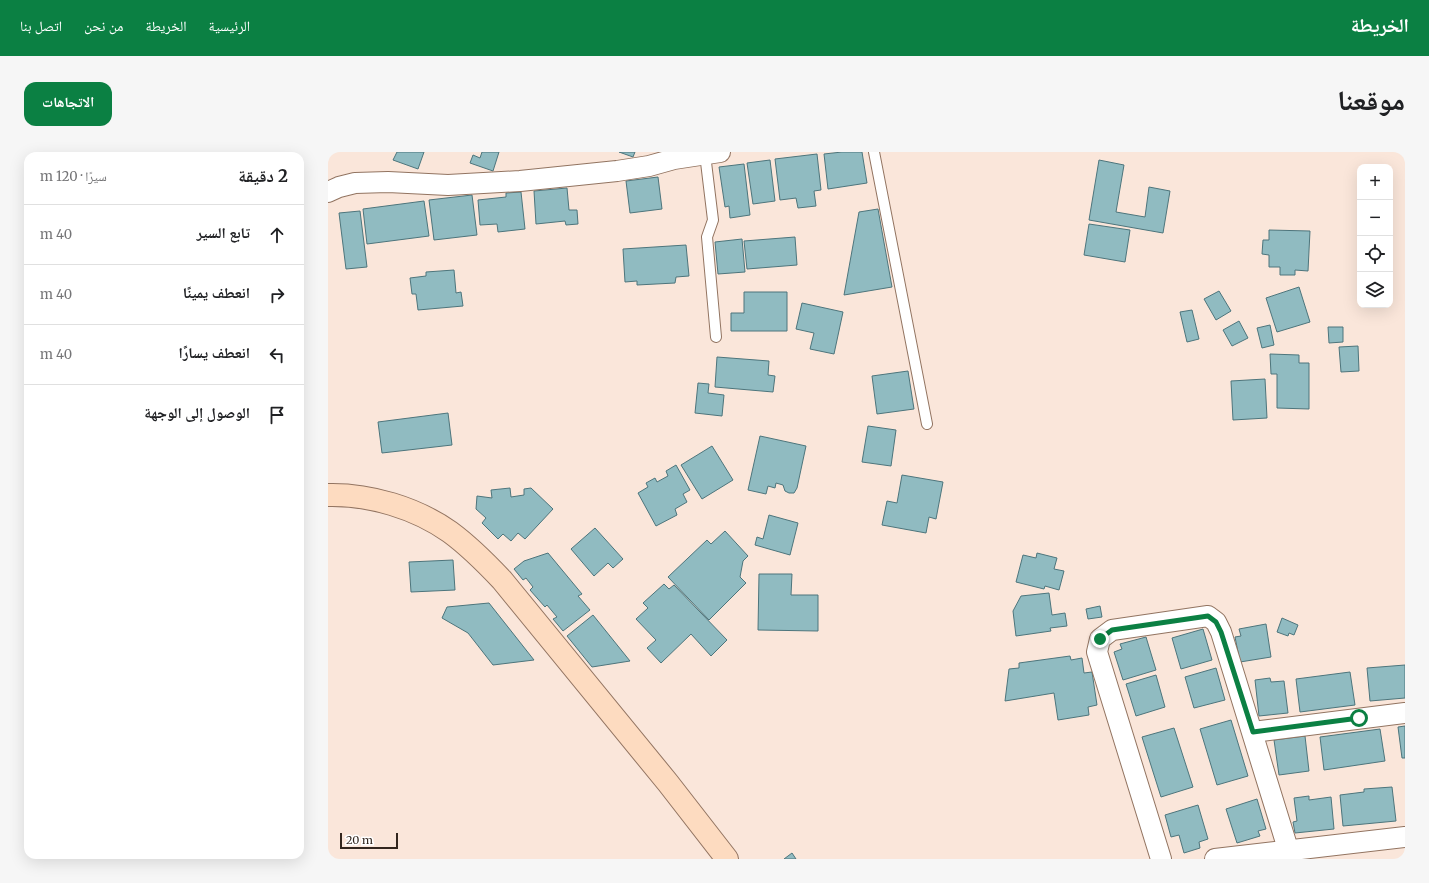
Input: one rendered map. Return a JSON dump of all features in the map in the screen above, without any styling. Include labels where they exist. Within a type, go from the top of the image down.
[{"type":"street","points":[[332,187],[355,183],[388,182],[448,185],[520,181],[617,171],[649,166],[673,155],[713,153]]},
{"type":"street","points":[[328,494],[382,501],[416,514],[449,532],[479,556],[512,592],[668,783],[727,859]]},
{"type":"street","points":[[1161,859],[1097,652],[1100,639],[1112,630],[1208,616],[1216,622],[1221,632],[1288,849]]},
{"type":"street","points":[[1253,732],[1405,713]]},
{"type":"street","points":[[1215,859],[1405,836]]},
{"type":"lane","points":[[874,152],[927,424]]},
{"type":"lane","points":[[713,153],[713,220],[707,237],[716,337]]},
{"type":"building","points":[[397,152],[424,152],[418,169],[393,160]]},
{"type":"building","points":[[482,152],[499,152],[493,171],[470,163],[473,155],[480,158]]},
{"type":"building","points":[[619,152],[635,152],[633,157]]},
{"type":"building","points":[[862,152],[867,183],[828,189],[824,154]]},
{"type":"building","points":[[817,154],[821,190],[814,191],[816,206],[798,208],[796,198],[780,200],[775,159]]},
{"type":"building","points":[[770,160],[775,201],[753,204],[747,163]]},
{"type":"building","points":[[1099,160],[1124,165],[1116,212],[1145,217],[1149,187],[1170,191],[1163,233],[1089,220]]},
{"type":"building","points":[[744,164],[750,215],[730,218],[729,206],[725,207],[719,167]]},
{"type":"building","points":[[658,177],[662,209],[630,213],[626,181]]},
{"type":"building","points":[[567,188],[569,210],[577,210],[578,224],[566,225],[565,221],[536,224],[534,191]]},
{"type":"building","points":[[521,192],[525,229],[498,232],[497,224],[480,225],[478,200],[506,197],[506,193]]},
{"type":"building","points":[[472,195],[477,235],[434,240],[429,200]]},
{"type":"building","points":[[424,201],[429,236],[367,244],[363,209]]},
{"type":"building","points":[[878,209],[892,287],[844,295],[859,212]]},
{"type":"building","points":[[360,211],[367,267],[346,269],[339,213]]},
{"type":"building","points":[[1089,224],[1130,230],[1125,262],[1084,255]]},
{"type":"building","points":[[1269,230],[1310,231],[1308,271],[1295,270],[1295,275],[1280,275],[1280,267],[1269,267],[1269,255],[1262,254],[1263,240],[1269,240]]},
{"type":"building","points":[[795,237],[797,265],[747,269],[744,241]]},
{"type":"building","points":[[742,239],[745,272],[718,274],[715,242]]},
{"type":"building","points":[[686,245],[689,276],[676,277],[675,283],[637,285],[637,281],[625,282],[623,249]]},
{"type":"building","points":[[454,270],[456,293],[461,292],[463,306],[418,310],[416,294],[412,294],[410,278],[426,276],[426,272]]},
{"type":"building","points":[[1299,287],[1310,322],[1277,332],[1266,298]]},
{"type":"building","points":[[1219,291],[1231,311],[1216,320],[1204,299]]},
{"type":"building","points":[[744,292],[787,292],[787,331],[731,331],[731,313],[744,313]]},
{"type":"building","points":[[802,303],[843,312],[834,354],[810,349],[814,333],[796,329]]},
{"type":"building","points":[[1192,310],[1199,339],[1187,342],[1180,312]]},
{"type":"building","points":[[1239,321],[1248,338],[1232,346],[1223,330]]},
{"type":"building","points":[[1270,325],[1274,345],[1262,348],[1257,328]]},
{"type":"building","points":[[1328,327],[1343,327],[1343,342],[1329,343]]},
{"type":"building","points":[[1358,346],[1359,371],[1341,372],[1339,347]]},
{"type":"building","points":[[1270,354],[1299,355],[1299,363],[1309,363],[1309,409],[1277,408],[1277,374],[1271,374]]},
{"type":"building","points":[[717,357],[769,361],[768,375],[775,376],[773,392],[715,387]]},
{"type":"building","points":[[908,371],[914,409],[877,414],[872,376]]},
{"type":"building","points":[[1265,379],[1267,418],[1233,420],[1231,381]]},
{"type":"building","points":[[698,383],[709,384],[708,393],[724,395],[722,416],[695,413]]},
{"type":"building","points":[[448,413],[452,445],[382,453],[378,422]]},
{"type":"building","points":[[868,426],[896,430],[891,466],[862,462]]},
{"type":"building","points":[[760,436],[806,446],[797,488],[794,493],[785,491],[783,485],[776,483],[775,488],[768,486],[766,494],[748,490]]},
{"type":"building","points":[[712,446],[733,480],[702,499],[681,465]]},
{"type":"building","points":[[676,465],[690,490],[683,494],[687,502],[675,509],[677,515],[656,526],[638,493],[648,487],[646,483],[655,478],[657,482],[668,476],[666,471]]},
{"type":"building","points":[[902,475],[943,482],[936,519],[929,517],[926,533],[882,525],[887,501],[897,503]]},
{"type":"building","points":[[510,488],[511,497],[524,495],[524,489],[531,488],[553,509],[525,539],[518,533],[511,541],[503,534],[498,539],[482,523],[486,518],[476,509],[477,496],[492,498],[491,490]]},
{"type":"building","points":[[769,515],[798,523],[790,555],[755,545],[757,537],[763,539]]},
{"type":"building","points":[[595,528],[623,559],[613,568],[608,563],[594,576],[571,549]]},
{"type":"building","points":[[725,531],[748,556],[743,561],[740,577],[746,583],[709,620],[668,577],[707,540],[711,544]]},
{"type":"building","points":[[548,553],[582,594],[578,596],[590,610],[563,631],[553,619],[557,617],[547,605],[545,607],[530,590],[533,587],[526,578],[523,580],[514,569],[524,561]]},
{"type":"building","points":[[1037,553],[1057,558],[1054,569],[1064,571],[1059,590],[1045,586],[1044,589],[1016,582],[1023,555],[1036,558]]},
{"type":"building","points":[[453,560],[455,590],[411,592],[409,562]]},
{"type":"building","points":[[759,574],[792,574],[791,595],[818,595],[818,631],[758,630]]},
{"type":"building","points":[[664,584],[669,589],[674,585],[727,640],[711,656],[691,634],[661,663],[647,648],[656,640],[636,619],[648,608],[643,603]]},
{"type":"building","points":[[1049,593],[1052,615],[1065,613],[1067,626],[1050,628],[1051,631],[1016,636],[1013,611],[1021,596]]},
{"type":"building","points":[[489,603],[534,660],[493,665],[468,633],[442,618],[447,607]]},
{"type":"building","points":[[1100,606],[1102,617],[1088,619],[1086,609]]},
{"type":"building","points":[[593,615],[630,661],[592,667],[567,636]]},
{"type":"building","points":[[1282,618],[1298,625],[1294,635],[1289,633],[1288,636],[1277,632]]},
{"type":"building","points":[[1266,624],[1271,657],[1240,662],[1235,637],[1241,636],[1239,629]]},
{"type":"building","points":[[1203,629],[1212,660],[1181,669],[1172,638]]},
{"type":"building","points":[[1146,637],[1156,670],[1123,680],[1114,652],[1122,649],[1120,644]]},
{"type":"building","points":[[1070,656],[1071,660],[1082,658],[1084,673],[1092,672],[1097,705],[1088,707],[1089,715],[1058,720],[1054,693],[1005,701],[1009,669],[1019,668],[1019,663]]},
{"type":"building","points":[[1405,665],[1405,698],[1370,701],[1367,668]]},
{"type":"building","points":[[1216,668],[1225,700],[1194,708],[1185,677]]},
{"type":"building","points":[[1350,672],[1355,705],[1300,712],[1296,679]]},
{"type":"building","points":[[1156,675],[1165,707],[1136,716],[1126,684]]},
{"type":"building","points":[[1270,678],[1271,682],[1284,681],[1288,713],[1259,716],[1255,680]]},
{"type":"building","points":[[1231,720],[1248,776],[1217,785],[1200,729]]},
{"type":"building","points":[[1405,726],[1405,758],[1402,758],[1398,727]]},
{"type":"building","points":[[1174,728],[1193,787],[1161,797],[1142,737]]},
{"type":"building","points":[[1380,729],[1385,761],[1324,770],[1320,737]]},
{"type":"building","points":[[1305,736],[1309,771],[1279,775],[1274,740]]},
{"type":"building","points":[[1392,787],[1396,821],[1343,826],[1340,795],[1364,792],[1364,789]]},
{"type":"building","points":[[1309,796],[1309,800],[1331,797],[1334,829],[1295,833],[1293,822],[1297,821],[1294,798]]},
{"type":"building","points":[[1257,799],[1266,829],[1258,831],[1260,836],[1237,843],[1226,809]]},
{"type":"building","points":[[1198,805],[1208,839],[1199,842],[1200,848],[1184,853],[1179,835],[1171,837],[1165,815]]},
{"type":"building","points":[[792,853],[796,859],[784,859]]},
{"type":"route","points":[[1100,639],[1112,630],[1208,616],[1216,622],[1221,632],[1253,732],[1359,718]]}]
